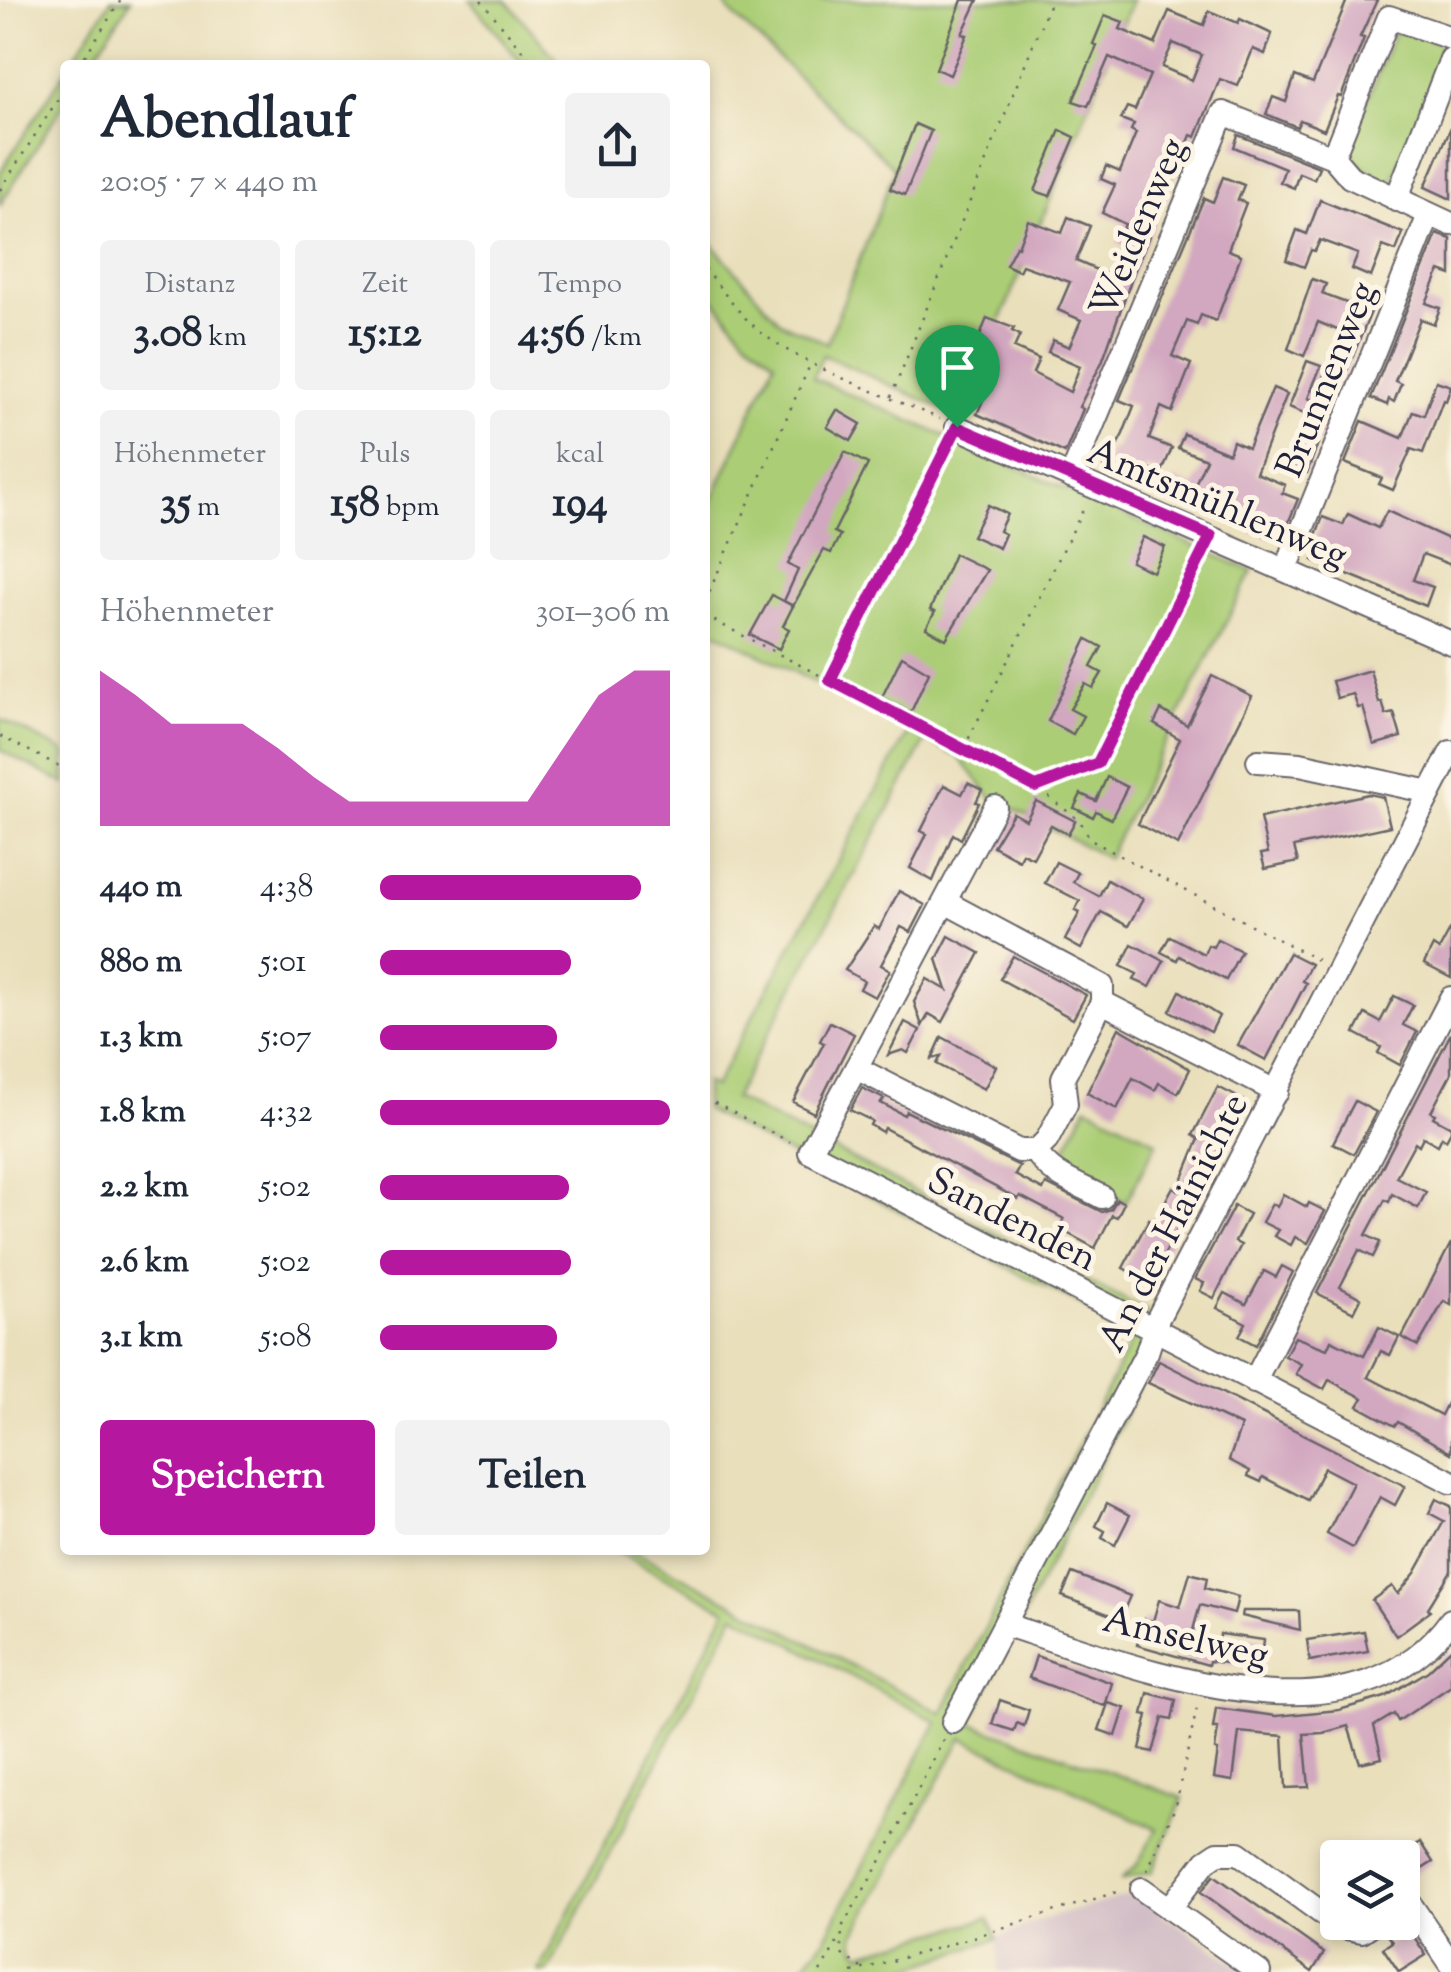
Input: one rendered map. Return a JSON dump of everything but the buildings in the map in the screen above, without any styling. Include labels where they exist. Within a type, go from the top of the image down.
[{"type":"street","points":[[1451,38],[1389,17],[1333,157],[1350,177],[1451,224]]},
{"type":"street","points":[[1396,200],[1451,58]]},
{"type":"street","name":"Weidenweg","points":[[1071,477],[1222,113],[1333,157]]},
{"type":"street","name":"Brunnenweg","points":[[1286,569],[1428,215]]},
{"type":"street","name":"Amtsmühlenweg","points":[[957,427],[1451,643]]},
{"type":"street","name":"An der Hainichte","points":[[953,1722],[1451,752]]},
{"type":"street","points":[[1258,761],[1300,764],[1430,792]]},
{"type":"street","points":[[810,1152],[995,806]]},
{"type":"street","points":[[856,1068],[1019,1151],[1036,1151],[1047,1140],[1066,1104],[1063,1078],[1102,1002],[1102,986],[945,902]]},
{"type":"street","points":[[1254,1382],[1451,998]]},
{"type":"street","points":[[1102,1002],[1277,1092]]},
{"type":"street","points":[[1036,1151],[1052,1170],[1102,1196]]},
{"type":"street","name":"Sandenden","points":[[810,1152],[1451,1482]]},
{"type":"street","name":"Amselweg","points":[[1006,1625],[1202,1684],[1269,1694],[1366,1683],[1412,1659],[1436,1641],[1451,1620]]},
{"type":"street","points":[[1170,1908],[1206,1861],[1218,1853],[1239,1853],[1320,1912]]},
{"type":"street","points":[[1142,1889],[1259,1972]]},
{"type":"street","points":[[1420,1921],[1451,1965],[1440,1972]]},
{"type":"path","points":[[83,60],[121,0]]},
{"type":"path","points":[[480,0],[530,60]]},
{"type":"path","points":[[892,398],[1051,0]]},
{"type":"path","points":[[0,190],[60,96]]},
{"type":"path","points":[[710,275],[748,322],[766,336],[812,362],[957,427],[830,680]]},
{"type":"path","points":[[710,590],[812,362]]},
{"type":"path","points":[[964,749],[1094,487]]},
{"type":"path","points":[[1036,787],[1098,763],[1211,536]]},
{"type":"path","points":[[710,619],[1036,787],[1080,821],[1098,844],[1338,971]]},
{"type":"path","points":[[0,736],[60,766]]},
{"type":"path","points":[[710,1101],[810,1152]]},
{"type":"path","points":[[852,1972],[1116,1891],[1142,1889],[1176,1805],[1202,1684]]},
{"type":"path","points":[[820,1972],[953,1722]]},
{"type":"path","points":[[839,1940],[841,1954],[862,1969]]},
{"type":"shaded area","points":[[1133,1894],[1248,1972],[999,1972],[997,1939],[1034,1922]]},
{"type":"green space","points":[[111,0],[131,0],[92,60],[72,60]]},
{"type":"green space","points":[[470,0],[506,0],[557,60],[519,60]]},
{"type":"green space","points":[[722,0],[1132,0],[961,417],[823,355],[813,378],[1252,571],[1107,858],[991,797],[959,757],[926,740],[734,1098],[1147,1312],[1134,1338],[1157,1350],[970,1723],[1183,1798],[1152,1872],[1120,1880],[1136,1866],[1157,1829],[962,1738],[854,1935],[856,1948],[861,1953],[989,1918],[997,1939],[896,1972],[798,1972],[825,1939],[937,1722],[735,1614],[548,1972],[538,1972],[726,1610],[623,1555],[642,1555],[942,1713],[1130,1344],[1123,1327],[710,1113],[710,1085],[714,1087],[909,731],[710,629],[710,504],[775,361],[746,338],[710,294],[710,242],[780,322],[827,343],[895,169]]},
{"type":"green space","points":[[1398,23],[1451,50],[1390,185],[1352,160],[1349,145]]},
{"type":"green space","points":[[60,79],[60,110],[0,205],[0,172]]},
{"type":"green space","points":[[0,719],[60,749],[60,781],[0,750]]},
{"type":"green space","points":[[1087,1106],[1157,1142],[1126,1202],[1056,1166]]},
{"type":"route","points":[[957,427],[1211,536],[1098,763],[1036,787],[830,680],[957,427]]}]
